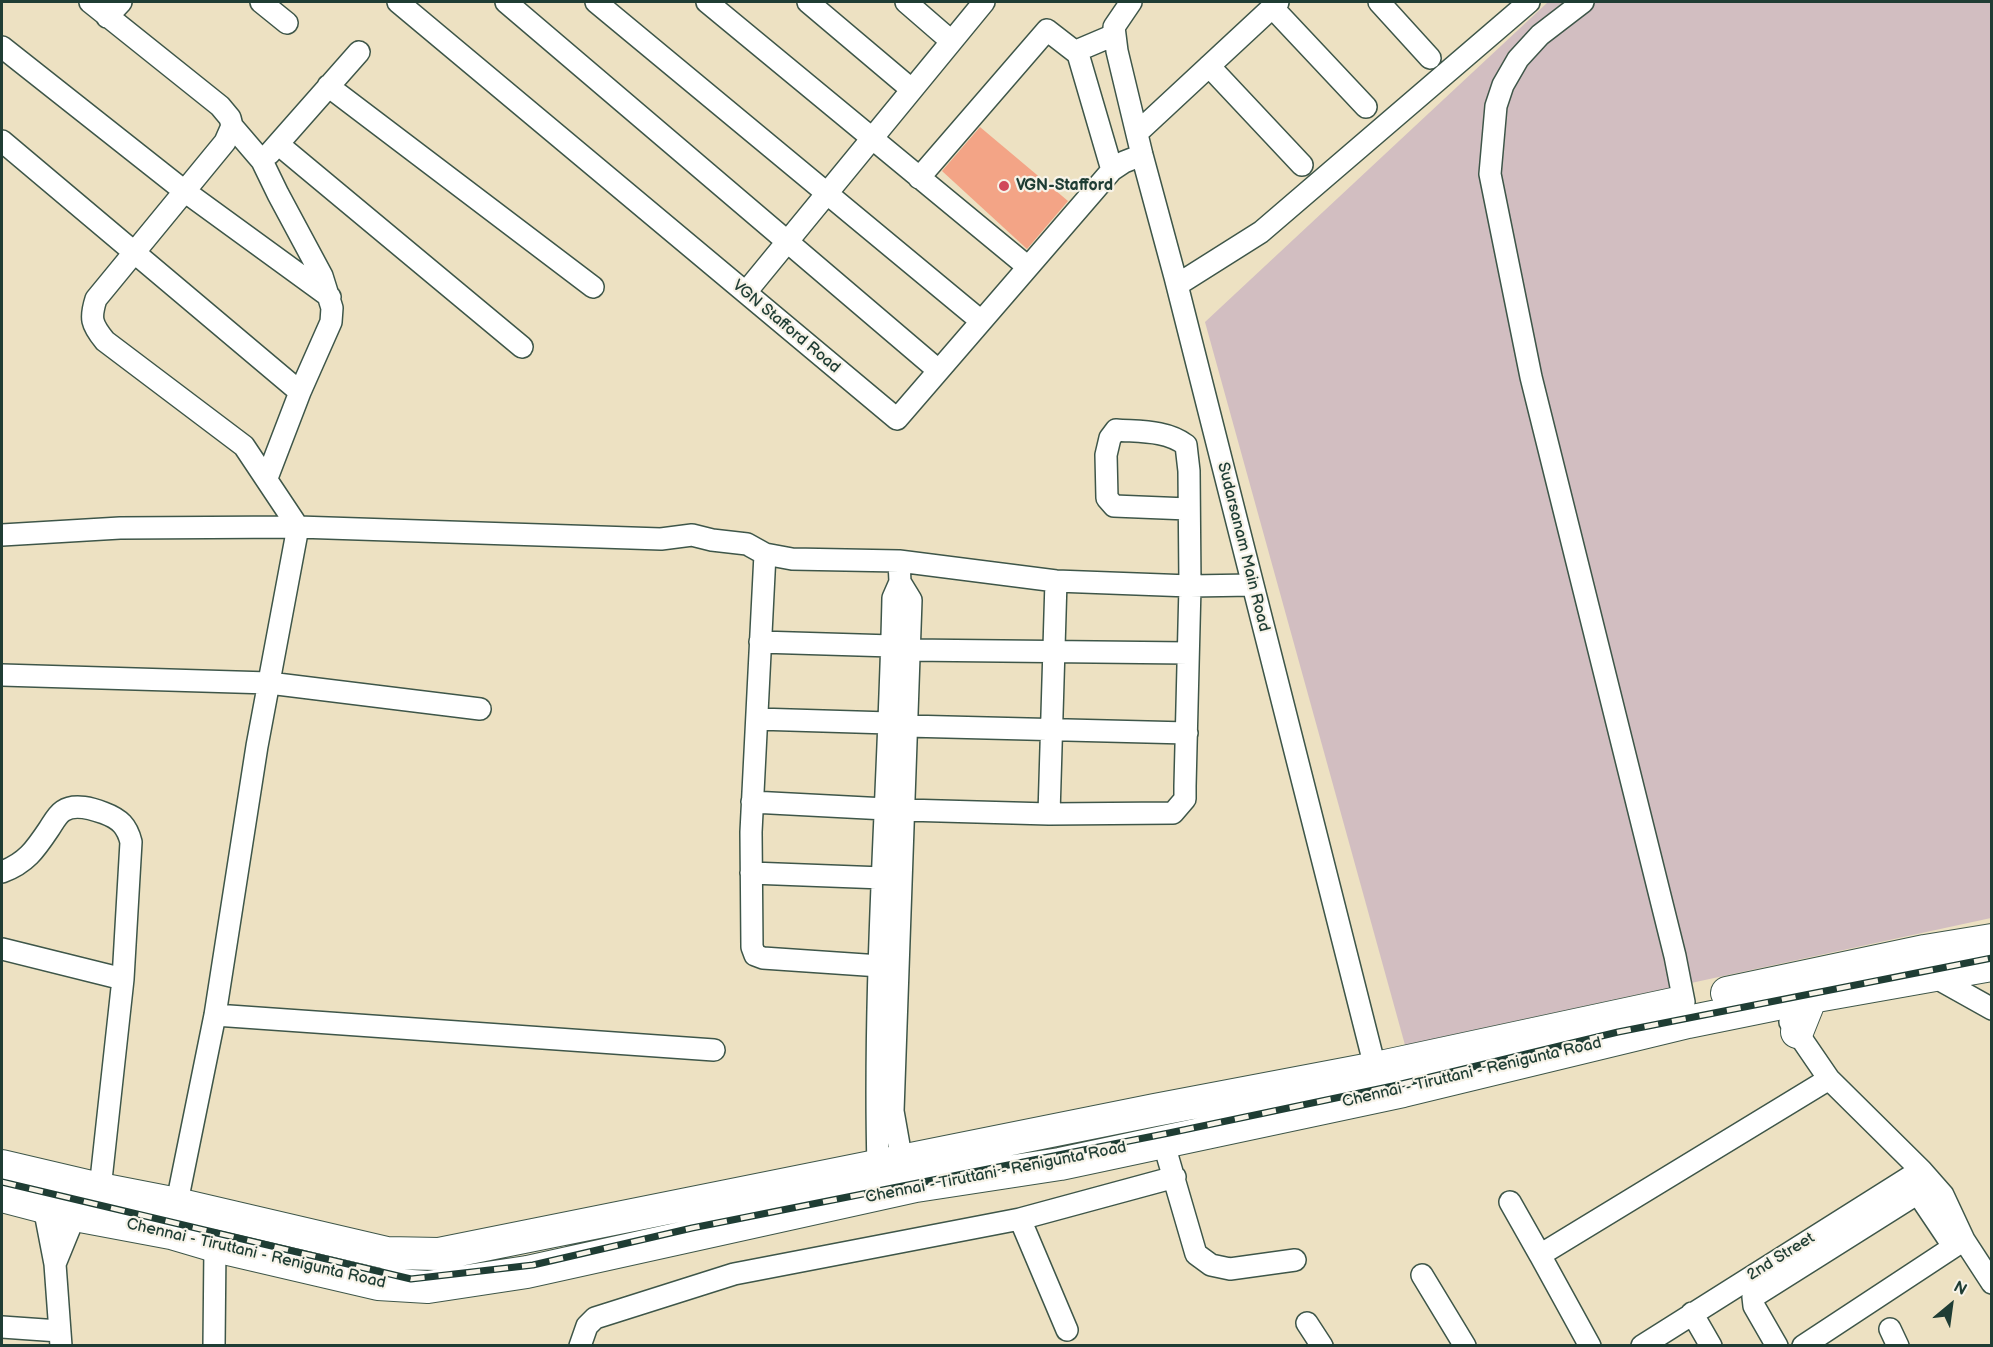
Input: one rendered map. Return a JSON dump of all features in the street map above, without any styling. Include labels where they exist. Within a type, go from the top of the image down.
[{"type":"highway","name":"Chennai - Tiruttani - Renigunta Road","points":[[2,1196],[75,1215],[174,1218],[387,1253],[439,1254],[1155,1110],[1379,1082],[1688,1022],[1775,994],[1811,997],[1929,963],[1992,940]]},
{"type":"highway","name":"Chennai - Tiruttani - Renigunta Road","points":[[2,1166],[89,1187],[174,1218],[214,1245],[378,1284],[428,1287],[526,1272],[916,1186],[1060,1164],[1163,1141],[1684,1002],[1775,994],[1929,963],[1992,965]]},
{"type":"highway","points":[[1797,1032],[1811,997]]},
{"type":"street","points":[[90,2],[114,9],[220,106],[230,118],[232,126],[262,161],[322,276],[330,297],[332,322],[300,392],[267,478]]},
{"type":"street","points":[[261,2],[287,23]]},
{"type":"street","points":[[506,2],[939,370]]},
{"type":"street","points":[[596,2],[981,321]]},
{"type":"street","points":[[707,2],[1028,267]]},
{"type":"street","points":[[808,2],[911,89]]},
{"type":"street","points":[[906,2],[951,41]]},
{"type":"street","points":[[746,292],[984,2]]},
{"type":"street","points":[[1078,54],[1081,49],[1114,35],[1114,27],[1131,2]]},
{"type":"street","points":[[1378,2],[1430,58]]},
{"type":"street","points":[[1177,285],[1261,232],[1529,2]]},
{"type":"street","points":[[1583,2],[1540,35],[1518,59],[1503,85],[1496,106],[1490,174],[1530,377],[1672,944],[1684,1002]]},
{"type":"street","name":"VGN Stafford Road","points":[[402,3],[897,419],[1112,170],[1142,155]]},
{"type":"street","points":[[1137,133],[1275,4],[1366,107]]},
{"type":"street","points":[[919,178],[1047,30],[1078,54],[1112,170]]},
{"type":"street","name":"Sudarsanam Main Road","points":[[1114,35],[1142,155],[1379,1082]]},
{"type":"street","points":[[2,47],[183,190],[330,297]]},
{"type":"street","points":[[262,161],[359,52]]},
{"type":"street","points":[[1209,66],[1302,165]]},
{"type":"street","points":[[328,87],[593,287]]},
{"type":"street","points":[[174,1218],[215,1016],[257,746],[298,527],[244,446],[105,340],[96,331],[90,316],[96,298],[225,142],[232,126]]},
{"type":"street","points":[[2,141],[300,392]]},
{"type":"street","points":[[278,144],[522,347]]},
{"type":"street","points":[[752,802],[895,810],[1049,814],[1173,813],[1185,799],[1190,586],[1189,471],[1186,445],[1177,438],[1163,434],[1116,429],[1110,438],[1106,454],[1107,498],[1114,506],[1188,509]]},
{"type":"street","points":[[2,535],[120,528],[298,527],[661,539],[692,535],[747,544],[765,554],[792,559],[899,561],[1056,580],[1190,586],[1253,585]]},
{"type":"street","points":[[765,554],[752,802],[751,937],[755,955],[763,958],[880,966]]},
{"type":"street","points":[[890,1165],[876,1111],[889,997],[901,648],[893,598],[900,582],[899,561]]},
{"type":"street","points":[[1049,814],[1056,580]]},
{"type":"street","points":[[760,642],[1054,653],[1188,653]]},
{"type":"street","points":[[2,675],[269,684],[480,709]]},
{"type":"street","points":[[757,719],[1187,733]]},
{"type":"street","points":[[2,872],[17,866],[34,851],[63,811],[73,807],[91,808],[111,815],[122,822],[128,831],[131,842],[123,979],[89,1187],[75,1215],[56,1264]]},
{"type":"street","points":[[889,997],[880,966],[883,878],[895,810]]},
{"type":"street","points":[[751,873],[883,878]]},
{"type":"street","points":[[2,949],[123,979]]},
{"type":"street","points":[[1929,963],[1992,1009]]},
{"type":"street","points":[[1775,994],[1797,1032],[1829,1079],[1915,1180],[1943,1195],[1959,1243],[1992,1283]]},
{"type":"street","points":[[215,1016],[714,1050]]},
{"type":"street","points":[[1540,1255],[1829,1079]]},
{"type":"street","points":[[1163,1141],[1196,1254],[1211,1265],[1230,1269],[1295,1260]]},
{"type":"street","points":[[2,1327],[60,1338],[56,1264],[44,1207],[47,1177]]},
{"type":"street","points":[[580,1346],[587,1326],[595,1318],[734,1274],[1020,1219],[1175,1177]]},
{"type":"street","points":[[1777,1346],[1754,1306],[1753,1297],[1915,1180]]},
{"type":"street","name":"2nd Street","points":[[1642,1346],[1692,1313],[1915,1180]]},
{"type":"street","points":[[1510,1202],[1590,1346]]},
{"type":"street","points":[[1020,1219],[1067,1330]]},
{"type":"street","points":[[1803,1346],[1959,1243]]},
{"type":"street","points":[[214,1245],[214,1346]]},
{"type":"street","points":[[1422,1275],[1465,1346]]},
{"type":"street","points":[[1692,1313],[1711,1346]]},
{"type":"street","points":[[1307,1323],[1322,1346]]},
{"type":"shaded area","points":[[1548,2],[1991,2],[1991,918],[1405,1045],[1205,322]]},
{"type":"building","name":"VGN-Stafford","points":[[980,127],[1068,201],[1027,249],[942,171]]},
{"type":"railway","points":[[2,1182],[411,1279],[533,1265],[692,1228],[1393,1086],[1618,1032],[1992,958]]},
{"type":"place","name":"VGN-Stafford","points":[[1004,186]]}]
